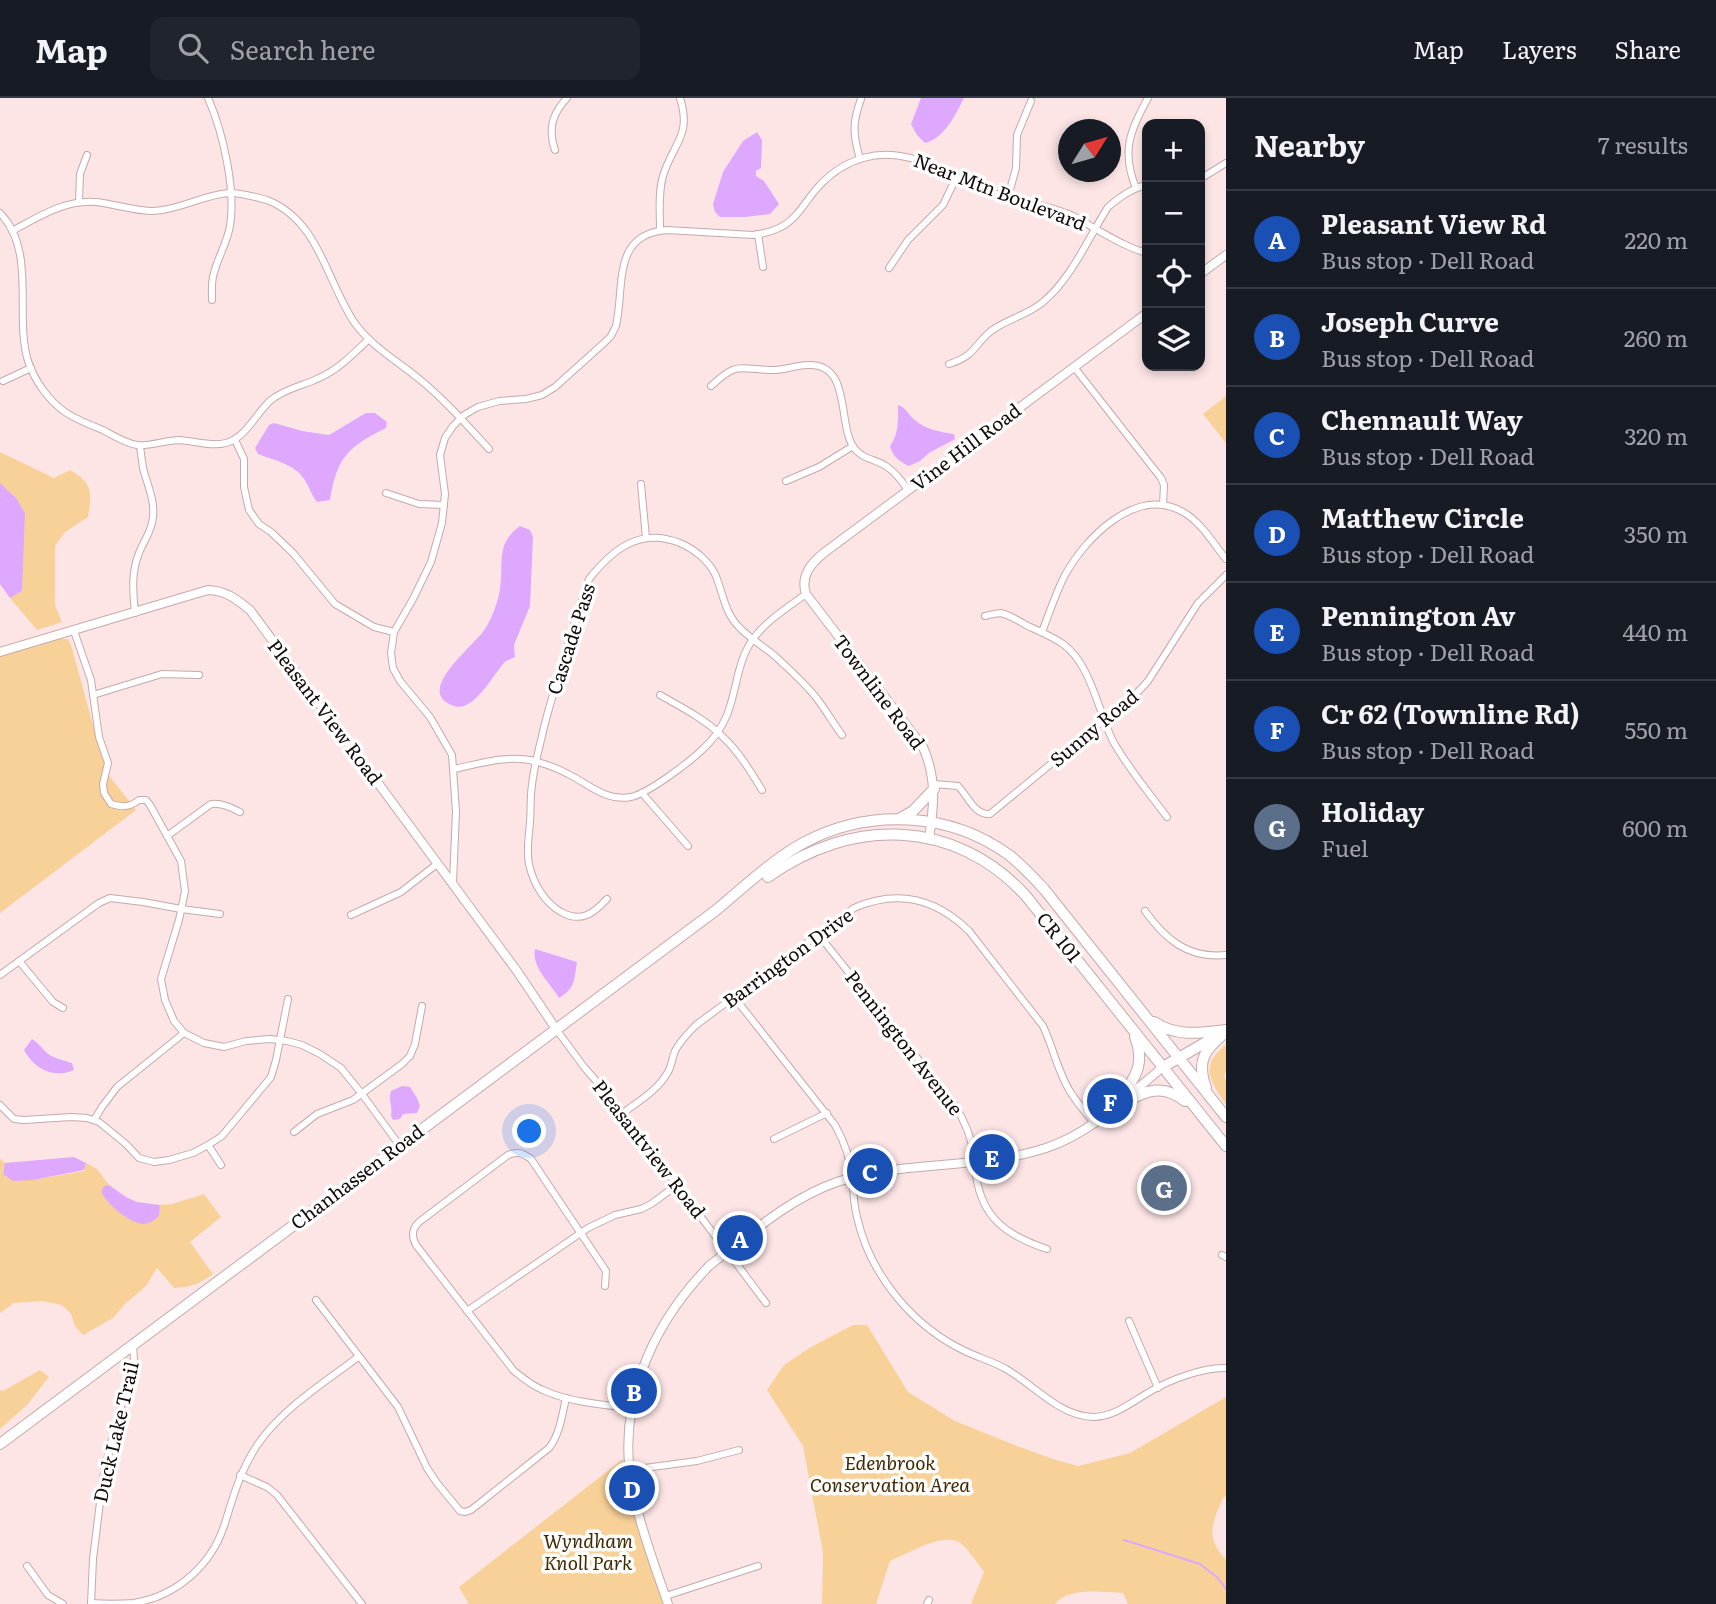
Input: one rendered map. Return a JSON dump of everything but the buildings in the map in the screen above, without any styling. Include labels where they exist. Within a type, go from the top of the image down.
[{"type":"main road","points":[[898,819],[913,811],[934,787]]},
{"type":"main road","points":[[715,911],[764,871],[806,842],[834,829],[854,823],[898,819],[932,821]]},
{"type":"main road","name":"CR 101","points":[[932,821],[982,838],[1011,856],[1029,872],[1178,1057]]},
{"type":"main road","name":"CR 101","points":[[715,911],[795,860],[831,844],[870,835],[894,835],[944,842],[967,852],[1009,878],[1050,925],[1163,1068]]},
{"type":"main road","name":"Chanhassen Road","points":[[0,1444],[715,911]]},
{"type":"main road","name":"CR 101","points":[[1144,1013],[1168,1030],[1198,1034],[1226,1031]]},
{"type":"main road","points":[[1117,1105],[1140,1063],[1136,1039],[1125,1019]]},
{"type":"main road","points":[[1226,1031],[1163,1068],[1226,1146]]},
{"type":"main road","points":[[1212,1100],[1202,1078],[1202,1062],[1209,1048],[1226,1031]]},
{"type":"main road","points":[[1178,1057],[1226,1117]]},
{"type":"main road","points":[[1117,1105],[1147,1091],[1162,1090],[1173,1093],[1198,1111]]},
{"type":"street","points":[[208,98],[229,171],[231,193],[230,227],[213,275],[212,300]]},
{"type":"street","points":[[555,150],[551,129],[553,119],[557,109],[567,98]]},
{"type":"street","points":[[453,886],[456,811],[452,755],[430,717],[400,681],[393,668],[391,653],[394,632],[430,562],[442,523],[445,494],[440,455],[445,438],[460,418],[478,407],[499,401],[542,395],[555,387],[611,336],[618,317],[624,259],[636,241],[660,231],[660,192],[663,177],[682,137],[684,124],[680,98]]},
{"type":"street","points":[[1136,188],[1129,165],[1129,139],[1148,98]]},
{"type":"street","points":[[860,159],[854,134],[856,113],[861,99]]},
{"type":"street","points":[[1008,197],[1016,168],[1017,135],[1031,101]]},
{"type":"street","points":[[79,202],[80,174],[87,155]]},
{"type":"street","name":"Near Mtn Boulevard","points":[[660,231],[758,234],[779,228],[800,211],[830,175],[844,166],[875,155],[907,156],[991,192],[1072,215],[1142,251]]},
{"type":"street","points":[[1205,176],[1226,163]]},
{"type":"street","points":[[889,268],[908,240],[943,205],[956,178]]},
{"type":"street","points":[[949,364],[965,358],[999,325],[1029,312],[1050,296],[1108,207],[1118,198],[1142,186]]},
{"type":"street","points":[[12,231],[52,210],[79,202],[95,202],[145,211],[168,211],[231,193],[267,201],[282,208],[299,222],[325,261],[354,322],[369,339],[441,397],[489,449]]},
{"type":"street","points":[[0,213],[12,231],[21,258],[23,332],[28,363],[40,386],[64,411],[124,441],[140,446],[175,440],[223,444],[235,440],[272,400],[289,388],[318,379],[342,365],[369,339]]},
{"type":"street","points":[[758,234],[763,267]]},
{"type":"street","points":[[1205,270],[1226,255]]},
{"type":"street","name":"Vine Hill Road","points":[[806,594],[803,583],[805,576],[816,559],[1142,317]]},
{"type":"street","points":[[711,386],[728,372],[745,367],[770,370],[808,365],[825,369],[837,382],[853,446],[861,455],[894,472],[908,490]]},
{"type":"street","points":[[1074,367],[1161,478],[1164,485],[1163,505]]},
{"type":"street","points":[[4,381],[31,368]]},
{"type":"street","points":[[235,440],[244,459],[244,487],[249,510],[259,524],[293,554],[335,604],[373,627],[394,632]]},
{"type":"street","points":[[135,613],[132,589],[134,567],[152,527],[154,514],[140,446]]},
{"type":"street","points":[[786,481],[819,467],[853,446]]},
{"type":"street","points":[[641,484],[646,538],[670,539],[689,547],[704,559],[715,575],[732,620],[794,674],[817,699],[842,735]]},
{"type":"street","points":[[386,493],[419,504],[444,505]]},
{"type":"street","points":[[1042,632],[1064,577],[1077,557],[1092,539],[1128,510],[1139,506],[1163,505],[1174,508],[1193,519],[1226,559]]},
{"type":"street","name":"Cascade Pass","points":[[607,899],[595,911],[584,916],[571,916],[553,907],[545,898],[534,880],[527,849],[532,785],[551,702],[589,579],[617,549],[646,538]]},
{"type":"street","name":"Sunny Road","points":[[934,787],[958,786],[978,811],[990,814],[1136,694],[1148,681],[1198,603],[1226,575]]},
{"type":"street","name":"Pleasant View Road","points":[[0,652],[208,590],[219,591],[239,601],[250,610],[517,971],[556,1029]]},
{"type":"street","points":[[453,769],[505,758],[536,762],[567,773],[606,796],[633,797],[642,793],[704,749],[726,717],[743,657],[754,639],[770,622],[806,594]]},
{"type":"street","name":"Townline Road","points":[[806,594],[917,738],[930,765],[934,787],[929,839]]},
{"type":"street","points":[[985,616],[1001,613],[1064,645],[1081,664],[1104,721],[1127,763],[1167,817]]},
{"type":"street","points":[[74,631],[91,680],[99,737],[108,763],[103,784],[104,793],[111,804],[124,807],[139,800],[146,800],[181,861],[185,891],[161,979],[165,1000],[174,1021],[184,1033],[204,1043],[224,1047],[246,1041],[279,1040],[302,1045],[320,1054],[341,1068],[400,1146]]},
{"type":"street","points":[[93,695],[162,674],[200,675]]},
{"type":"street","points":[[660,695],[717,731],[762,790]]},
{"type":"street","points":[[642,793],[688,846]]},
{"type":"street","points":[[167,836],[211,804],[228,806],[240,812]]},
{"type":"street","points":[[351,915],[401,892],[438,864]]},
{"type":"street","points":[[0,975],[99,903],[110,898],[220,914]]},
{"type":"street","name":"Barrington Drive","points":[[623,1113],[662,1081],[675,1052],[688,1033],[734,997],[854,908],[869,902],[900,898],[930,904],[945,911],[969,931],[1038,1019],[1050,1041],[1061,1075],[1070,1092],[1095,1124]]},
{"type":"street","points":[[1145,911],[1166,937],[1178,945],[1205,954],[1226,955]]},
{"type":"street","name":"Pennington Avenue","points":[[817,934],[963,1118],[970,1133],[976,1160],[975,1172],[979,1191],[993,1217],[1014,1236],[1046,1249]]},
{"type":"street","points":[[19,961],[53,1002],[63,1007]]},
{"type":"street","points":[[734,997],[827,1113],[842,1137],[853,1177],[852,1191],[864,1242],[889,1286],[923,1324],[966,1352],[1005,1368],[1049,1399],[1082,1416],[1107,1415],[1158,1388],[1203,1371],[1226,1368]]},
{"type":"street","points":[[0,1105],[14,1119],[71,1117],[94,1120],[111,1130],[139,1158],[154,1162],[181,1156],[208,1146],[222,1136],[271,1077],[288,999]]},
{"type":"street","points":[[294,1132],[317,1114],[353,1100],[402,1064],[410,1056],[415,1044],[422,1006]]},
{"type":"street","name":"Pleasantview Road","points":[[556,1029],[719,1241],[729,1250],[766,1303]]},
{"type":"street","points":[[94,1120],[117,1087],[184,1033]]},
{"type":"street","points":[[758,1566],[667,1600],[633,1494],[630,1429],[632,1408],[643,1366],[670,1313],[700,1275],[790,1204],[812,1192],[853,1177],[1025,1154],[1047,1147],[1095,1124],[1163,1068]]},
{"type":"street","points":[[774,1139],[827,1113]]},
{"type":"street","points":[[208,1146],[221,1165]]},
{"type":"street","points":[[605,1286],[606,1271],[531,1159],[520,1153],[508,1155],[414,1226],[412,1233],[416,1245],[514,1371],[542,1390],[566,1398],[632,1408]]},
{"type":"street","points":[[467,1311],[581,1233],[608,1218],[652,1204],[677,1185]]},
{"type":"street","points":[[316,1300],[398,1407],[428,1468],[460,1511],[471,1510],[549,1448],[558,1432],[566,1398]]},
{"type":"street","points":[[1129,1321],[1158,1388]]},
{"type":"street","name":"Duck Lake Trail","points":[[91,1604],[94,1547],[103,1478],[111,1439],[135,1362],[133,1344]]},
{"type":"street","points":[[91,1604],[132,1604],[150,1600],[167,1593],[190,1577],[218,1541],[240,1475],[257,1445],[288,1410],[358,1357]]},
{"type":"street","points":[[631,1469],[678,1464],[739,1450]]},
{"type":"street","points":[[240,1475],[267,1487],[277,1495],[360,1604]]},
{"type":"street","points":[[27,1566],[48,1595],[63,1604]]},
{"type":"green space","points":[[1226,396],[1226,443],[1203,414]]},
{"type":"green space","points":[[0,452],[54,478],[70,470],[83,479],[89,489],[88,517],[65,532],[55,546],[55,605],[62,622],[37,630],[10,598],[22,591],[16,498],[0,483]]},
{"type":"green space","points":[[68,639],[71,645],[105,762],[104,769],[136,810],[0,913],[0,654]]},
{"type":"green space","points":[[1226,1045],[1226,1104],[1215,1088],[1210,1066],[1212,1059]]},
{"type":"green space","points":[[0,1159],[5,1163],[3,1174],[33,1180],[84,1171],[86,1163],[97,1169],[109,1185],[104,1186],[159,1216],[160,1205],[204,1194],[221,1217],[190,1242],[213,1274],[195,1284],[174,1288],[157,1268],[146,1286],[113,1318],[83,1335],[75,1326],[71,1314],[62,1305],[41,1301],[14,1303],[0,1313]]},
{"type":"green space","name":"Edenbrook Conservation Area","points":[[853,1325],[867,1325],[908,1392],[955,1421],[1017,1446],[1078,1466],[1130,1453],[1226,1397],[1226,1496],[1219,1507],[1212,1530],[1215,1544],[1226,1560],[1226,1604],[1128,1604],[1123,1593],[1096,1592],[1068,1595],[1055,1604],[971,1604],[984,1572],[962,1544],[943,1540],[890,1561],[876,1604],[822,1604],[823,1553],[803,1446],[767,1390],[784,1365]]},
{"type":"green space","points":[[40,1370],[49,1377],[27,1405],[0,1429],[0,1390],[3,1391]]},
{"type":"green space","name":"Wyndham Knoll Park","points":[[623,1459],[635,1514],[663,1604],[469,1604],[459,1587]]},
{"type":"shaded area","points":[[921,98],[964,98],[944,131],[925,143],[911,124]]},
{"type":"shaded area","points":[[757,132],[762,140],[761,168],[756,171],[756,176],[764,181],[779,204],[770,214],[720,217],[713,204],[723,172],[743,141]]},
{"type":"shaded area","points":[[898,405],[924,426],[954,434],[955,439],[920,461],[909,466],[903,463],[895,456],[890,446],[896,432]]},
{"type":"shaded area","points":[[366,413],[375,413],[387,422],[386,428],[362,441],[346,455],[336,473],[330,500],[317,502],[297,471],[258,454],[255,448],[269,425],[274,423],[329,435]]},
{"type":"shaded area","points":[[0,483],[16,498],[25,513],[22,591],[10,598],[0,584]]},
{"type":"shaded area","points":[[520,526],[530,530],[533,537],[530,606],[514,645],[515,657],[506,661],[475,699],[459,707],[451,705],[442,698],[440,689],[443,679],[490,620],[499,594],[504,547],[512,533]]},
{"type":"shaded area","points":[[535,949],[577,962],[571,987],[559,998],[539,969]]},
{"type":"shaded area","points":[[32,1039],[50,1055],[72,1063],[74,1070],[52,1073],[39,1067],[24,1050]]},
{"type":"shaded area","points":[[402,1086],[410,1087],[420,1106],[417,1113],[403,1114],[400,1119],[393,1120],[391,1091]]},
{"type":"shaded area","points":[[74,1157],[86,1163],[84,1170],[13,1181],[3,1174],[5,1163]]},
{"type":"shaded area","points":[[109,1185],[137,1202],[160,1205],[159,1216],[150,1223],[143,1224],[125,1217],[101,1192],[104,1186]]},
{"type":"waterway","points":[[1124,1540],[1200,1564],[1218,1578],[1226,1589]]},
{"type":"place","name":"Cr 62 (Townline Rd)","points":[[1110,1101]]},
{"type":"place","name":"Pennington Av","points":[[992,1157]]},
{"type":"place","name":"Chennault Way","points":[[870,1171]]},
{"type":"place","name":"Holiday","points":[[1164,1188]]},
{"type":"place","name":"Pleasant View Rd","points":[[740,1238]]},
{"type":"place","name":"Joseph Curve","points":[[634,1391]]},
{"type":"place","name":"Matthew Circle","points":[[632,1488]]}]
